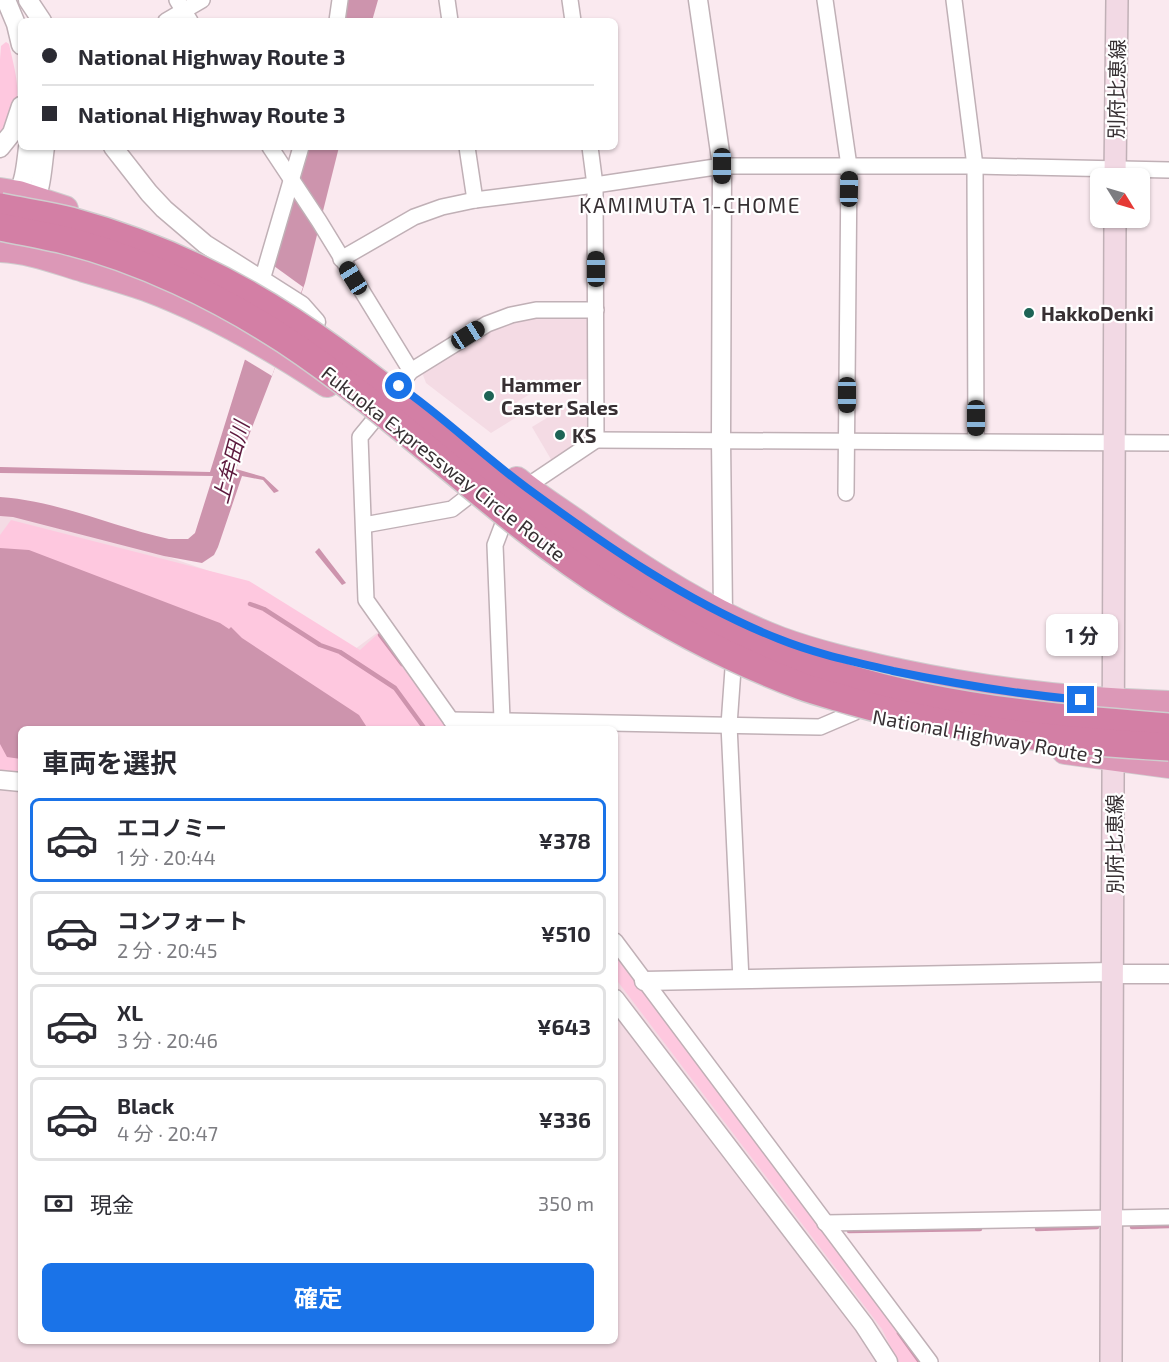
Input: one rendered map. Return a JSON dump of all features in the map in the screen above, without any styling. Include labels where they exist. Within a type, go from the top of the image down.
[{"type":"highway","points":[[14,198],[101,221],[264,284],[405,379],[526,487],[630,560],[687,596],[780,640],[872,666],[985,689],[1113,702],[1169,704]]},
{"type":"highway","name":"Fukuoka Expressway Circle Route","points":[[14,198],[182,261],[261,302],[393,394],[483,469],[582,546],[648,590],[729,633],[808,667],[912,696],[958,705],[1041,716],[1169,727]]},
{"type":"highway","name":"Fukuoka Expressway Circle Route","points":[[2,246],[64,240],[106,252],[174,280],[255,322],[380,410],[571,563],[638,606],[720,652],[803,687],[906,716],[1038,736],[1169,747]]},
{"type":"highway","name":"National Highway Route 3","points":[[2,246],[144,287],[213,317],[283,356],[340,393],[459,484],[503,524],[603,596],[733,669],[855,712],[930,729],[1169,765]]},
{"type":"main road","name":"別府比恵線","points":[[1115,168],[1117,0]]},
{"type":"main road","name":"別府比恵線","points":[[1111,1362],[1115,228]]},
{"type":"street","points":[[6,0],[18,32]]},
{"type":"street","points":[[26,0],[30,18]]},
{"type":"street","points":[[26,0],[40,18]]},
{"type":"street","points":[[184,11],[202,0]]},
{"type":"street","points":[[337,18],[340,0]]},
{"type":"street","points":[[447,0],[450,18]]},
{"type":"street","points":[[570,0],[573,18]]},
{"type":"street","points":[[698,0],[722,166],[723,614]]},
{"type":"street","points":[[825,0],[849,166],[846,493]]},
{"type":"street","points":[[954,0],[975,166],[976,441]]},
{"type":"street","points":[[0,148],[12,133],[18,115]]},
{"type":"street","points":[[0,221],[24,177],[28,150]]},
{"type":"street","points":[[2,246],[14,198],[40,181],[45,150]]},
{"type":"street","points":[[115,150],[164,209],[205,244],[264,284],[300,150]]},
{"type":"street","points":[[272,150],[319,221],[405,379],[487,324],[511,315],[536,310],[596,310]]},
{"type":"street","points":[[467,150],[475,200]]},
{"type":"street","points":[[590,150],[595,185],[596,440]]},
{"type":"street","points":[[341,259],[414,218],[442,207],[475,200],[722,166],[975,166],[1090,173]]},
{"type":"street","points":[[1150,171],[1169,170]]},
{"type":"street","points":[[374,420],[360,437],[366,600],[455,724],[502,719],[820,727],[855,712]]},
{"type":"street","points":[[526,487],[596,440],[1169,443]]},
{"type":"street","points":[[364,525],[452,509],[470,495]]},
{"type":"street","points":[[502,719],[495,545],[503,524]]},
{"type":"street","points":[[733,669],[729,725],[741,980]]},
{"type":"street","points":[[0,780],[18,782]]},
{"type":"street","points":[[618,945],[930,1362]]},
{"type":"street","points":[[644,981],[1113,972],[1123,975],[1169,974]]},
{"type":"street","points":[[618,1003],[864,1325],[888,1362]]},
{"type":"street","points":[[825,1223],[1169,1217]]},
{"type":"shaded area","points":[[6,42],[9,44],[15,70],[17,97],[13,117],[0,139],[0,59],[1,46]]},
{"type":"shaded area","points":[[591,314],[590,379],[555,379],[517,402],[523,413],[491,433],[426,383],[423,375],[425,369],[512,318]]},
{"type":"shaded area","points":[[568,405],[590,405],[590,438],[552,461],[532,427]]},
{"type":"shaded area","points":[[0,511],[61,520],[250,585],[351,652],[378,632],[446,726],[18,726],[18,1344],[618,1344],[618,964],[910,1362],[0,1362]]},
{"type":"shaded area","points":[[11,520],[249,581],[360,650],[381,631],[452,726],[18,726],[18,773],[0,771],[0,535]]},
{"type":"shaded area","points":[[618,950],[923,1362],[898,1362],[882,1329],[618,982]]},
{"type":"water","points":[[343,0],[378,0],[373,18],[340,18]]},
{"type":"water","name":"上牟田川","points":[[304,150],[338,150],[305,283],[236,469],[264,477],[279,491],[274,493],[263,480],[242,476],[214,555],[202,563],[164,556],[13,517],[0,516],[0,497],[22,499],[65,509],[169,539],[188,539],[195,533],[213,476],[0,473],[0,467],[210,472],[274,266]]},
{"type":"water","points":[[0,548],[29,550],[220,623],[229,629],[231,627],[242,638],[359,715],[366,726],[18,726],[18,759],[7,757],[0,744]]},
{"type":"water","points":[[319,548],[346,583],[342,585],[315,552]]},
{"type":"pier","points":[[274,266],[303,287],[272,376],[244,359]]},
{"type":"waterway","points":[[250,604],[264,609],[320,645],[340,652],[395,688],[423,726]]},
{"type":"waterway","points":[[380,635],[402,664]]},
{"type":"waterway","points":[[1132,1227],[1169,1226]]},
{"type":"waterway","points":[[1037,1229],[1097,1227]]},
{"type":"waterway","points":[[849,1231],[980,1229]]},
{"type":"waterway","points":[[899,1333],[920,1362]]},
{"type":"place","name":"HakkoDenki","points":[[1029,313]]},
{"type":"place","name":"Hammer Caster Sales","points":[[489,396]]},
{"type":"place","name":"KS","points":[[560,435]]},
{"type":"district","name":"KAMIMUTA 1-CHOME","points":[[690,204]]},
{"type":"route","points":[[399,386],[526,487],[630,560],[687,596],[723,614],[780,640],[872,666],[985,689],[1081,700]]}]
